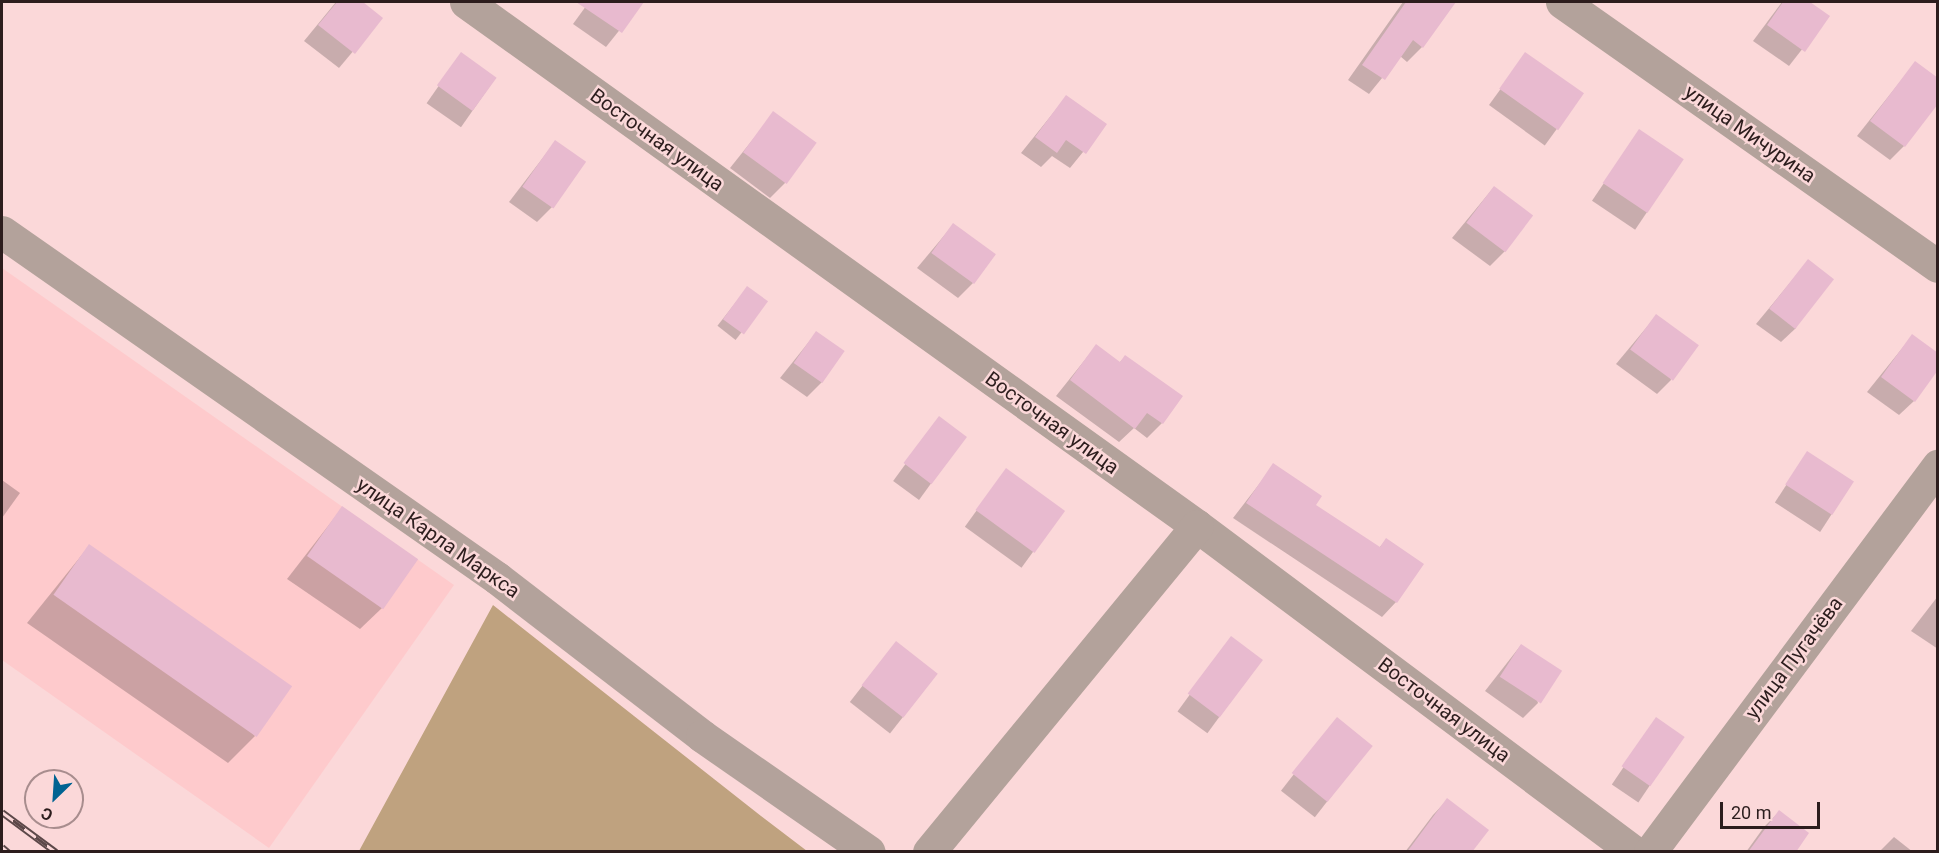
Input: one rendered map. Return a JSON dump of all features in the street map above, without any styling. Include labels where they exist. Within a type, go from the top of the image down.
[{"type":"street","name":"Восточная улица","points":[[466,2],[1197,526],[1634,852]]},
{"type":"street","name":"улица Мичурина","points":[[1562,2],[1938,266]]},
{"type":"street","name":"улица Карла Маркса","points":[[2,232],[497,578],[702,736],[869,852]]},
{"type":"street","name":"улица Пугачёва","points":[[1650,852],[1938,465]]},
{"type":"street","points":[[929,852],[1197,526]]},
{"type":"shaded area","points":[[2,268],[454,585],[269,848],[2,660]]},
{"type":"shaded area","points":[[493,605],[761,816],[807,851],[359,851]]},
{"type":"building","points":[[337,2],[363,2],[383,18],[355,54],[318,25]]},
{"type":"building","points":[[576,2],[644,2],[622,33]]},
{"type":"building","points":[[1406,2],[1456,2],[1423,48],[1413,40],[1385,80],[1362,65]]},
{"type":"building","points":[[1783,2],[1810,2],[1830,16],[1805,52],[1767,25]]},
{"type":"building","points":[[461,52],[497,78],[472,111],[437,85]]},
{"type":"building","points":[[1525,52],[1584,93],[1558,130],[1499,89]]},
{"type":"building","points":[[1915,61],[1938,78],[1938,104],[1905,147],[1870,121]]},
{"type":"building","points":[[1066,95],[1107,124],[1086,154],[1066,140],[1057,153],[1035,137]]},
{"type":"building","points":[[773,111],[817,143],[787,184],[743,152]]},
{"type":"building","points":[[1639,129],[1684,159],[1647,213],[1603,183]]},
{"type":"building","points":[[555,140],[586,162],[553,208],[522,187]]},
{"type":"building","points":[[1494,186],[1533,215],[1505,252],[1466,223]]},
{"type":"building","points":[[953,223],[996,254],[974,284],[931,253]]},
{"type":"building","points":[[1808,259],[1834,279],[1795,329],[1769,309]]},
{"type":"building","points":[[747,286],[768,301],[744,334],[723,319]]},
{"type":"building","points":[[1656,314],[1699,345],[1673,381],[1630,350]]},
{"type":"building","points":[[816,331],[845,351],[822,383],[794,363]]},
{"type":"building","points":[[1912,334],[1938,353],[1938,370],[1915,402],[1881,377]]},
{"type":"building","points":[[1096,344],[1120,362],[1125,355],[1183,396],[1163,424],[1147,413],[1135,429],[1070,380]]},
{"type":"building","points":[[939,416],[967,437],[931,484],[903,463]]},
{"type":"building","points":[[1807,451],[1854,481],[1832,515],[1785,485]]},
{"type":"building","points":[[1273,463],[1322,496],[1316,505],[1380,547],[1386,538],[1424,564],[1397,603],[1246,503]]},
{"type":"building","points":[[1006,468],[1065,511],[1034,553],[975,510]]},
{"type":"building","points":[[342,506],[418,559],[383,609],[307,556]]},
{"type":"building","points":[[89,544],[292,686],[257,737],[53,595]]},
{"type":"building","points":[[1231,636],[1263,660],[1220,718],[1188,694]]},
{"type":"building","points":[[896,641],[938,674],[903,718],[862,685]]},
{"type":"building","points":[[1521,644],[1562,671],[1541,703],[1500,677]]},
{"type":"building","points":[[1337,717],[1373,746],[1327,802],[1292,773]]},
{"type":"building","points":[[1656,717],[1685,737],[1650,786],[1622,766]]},
{"type":"building","points":[[1447,798],[1489,830],[1472,852],[1407,852]]},
{"type":"building","points":[[1779,810],[1809,833],[1796,852],[1748,852]]},
{"type":"railway","points":[[2,812],[56,852]]},
{"type":"railway","points":[[2,847],[8,852]]}]
